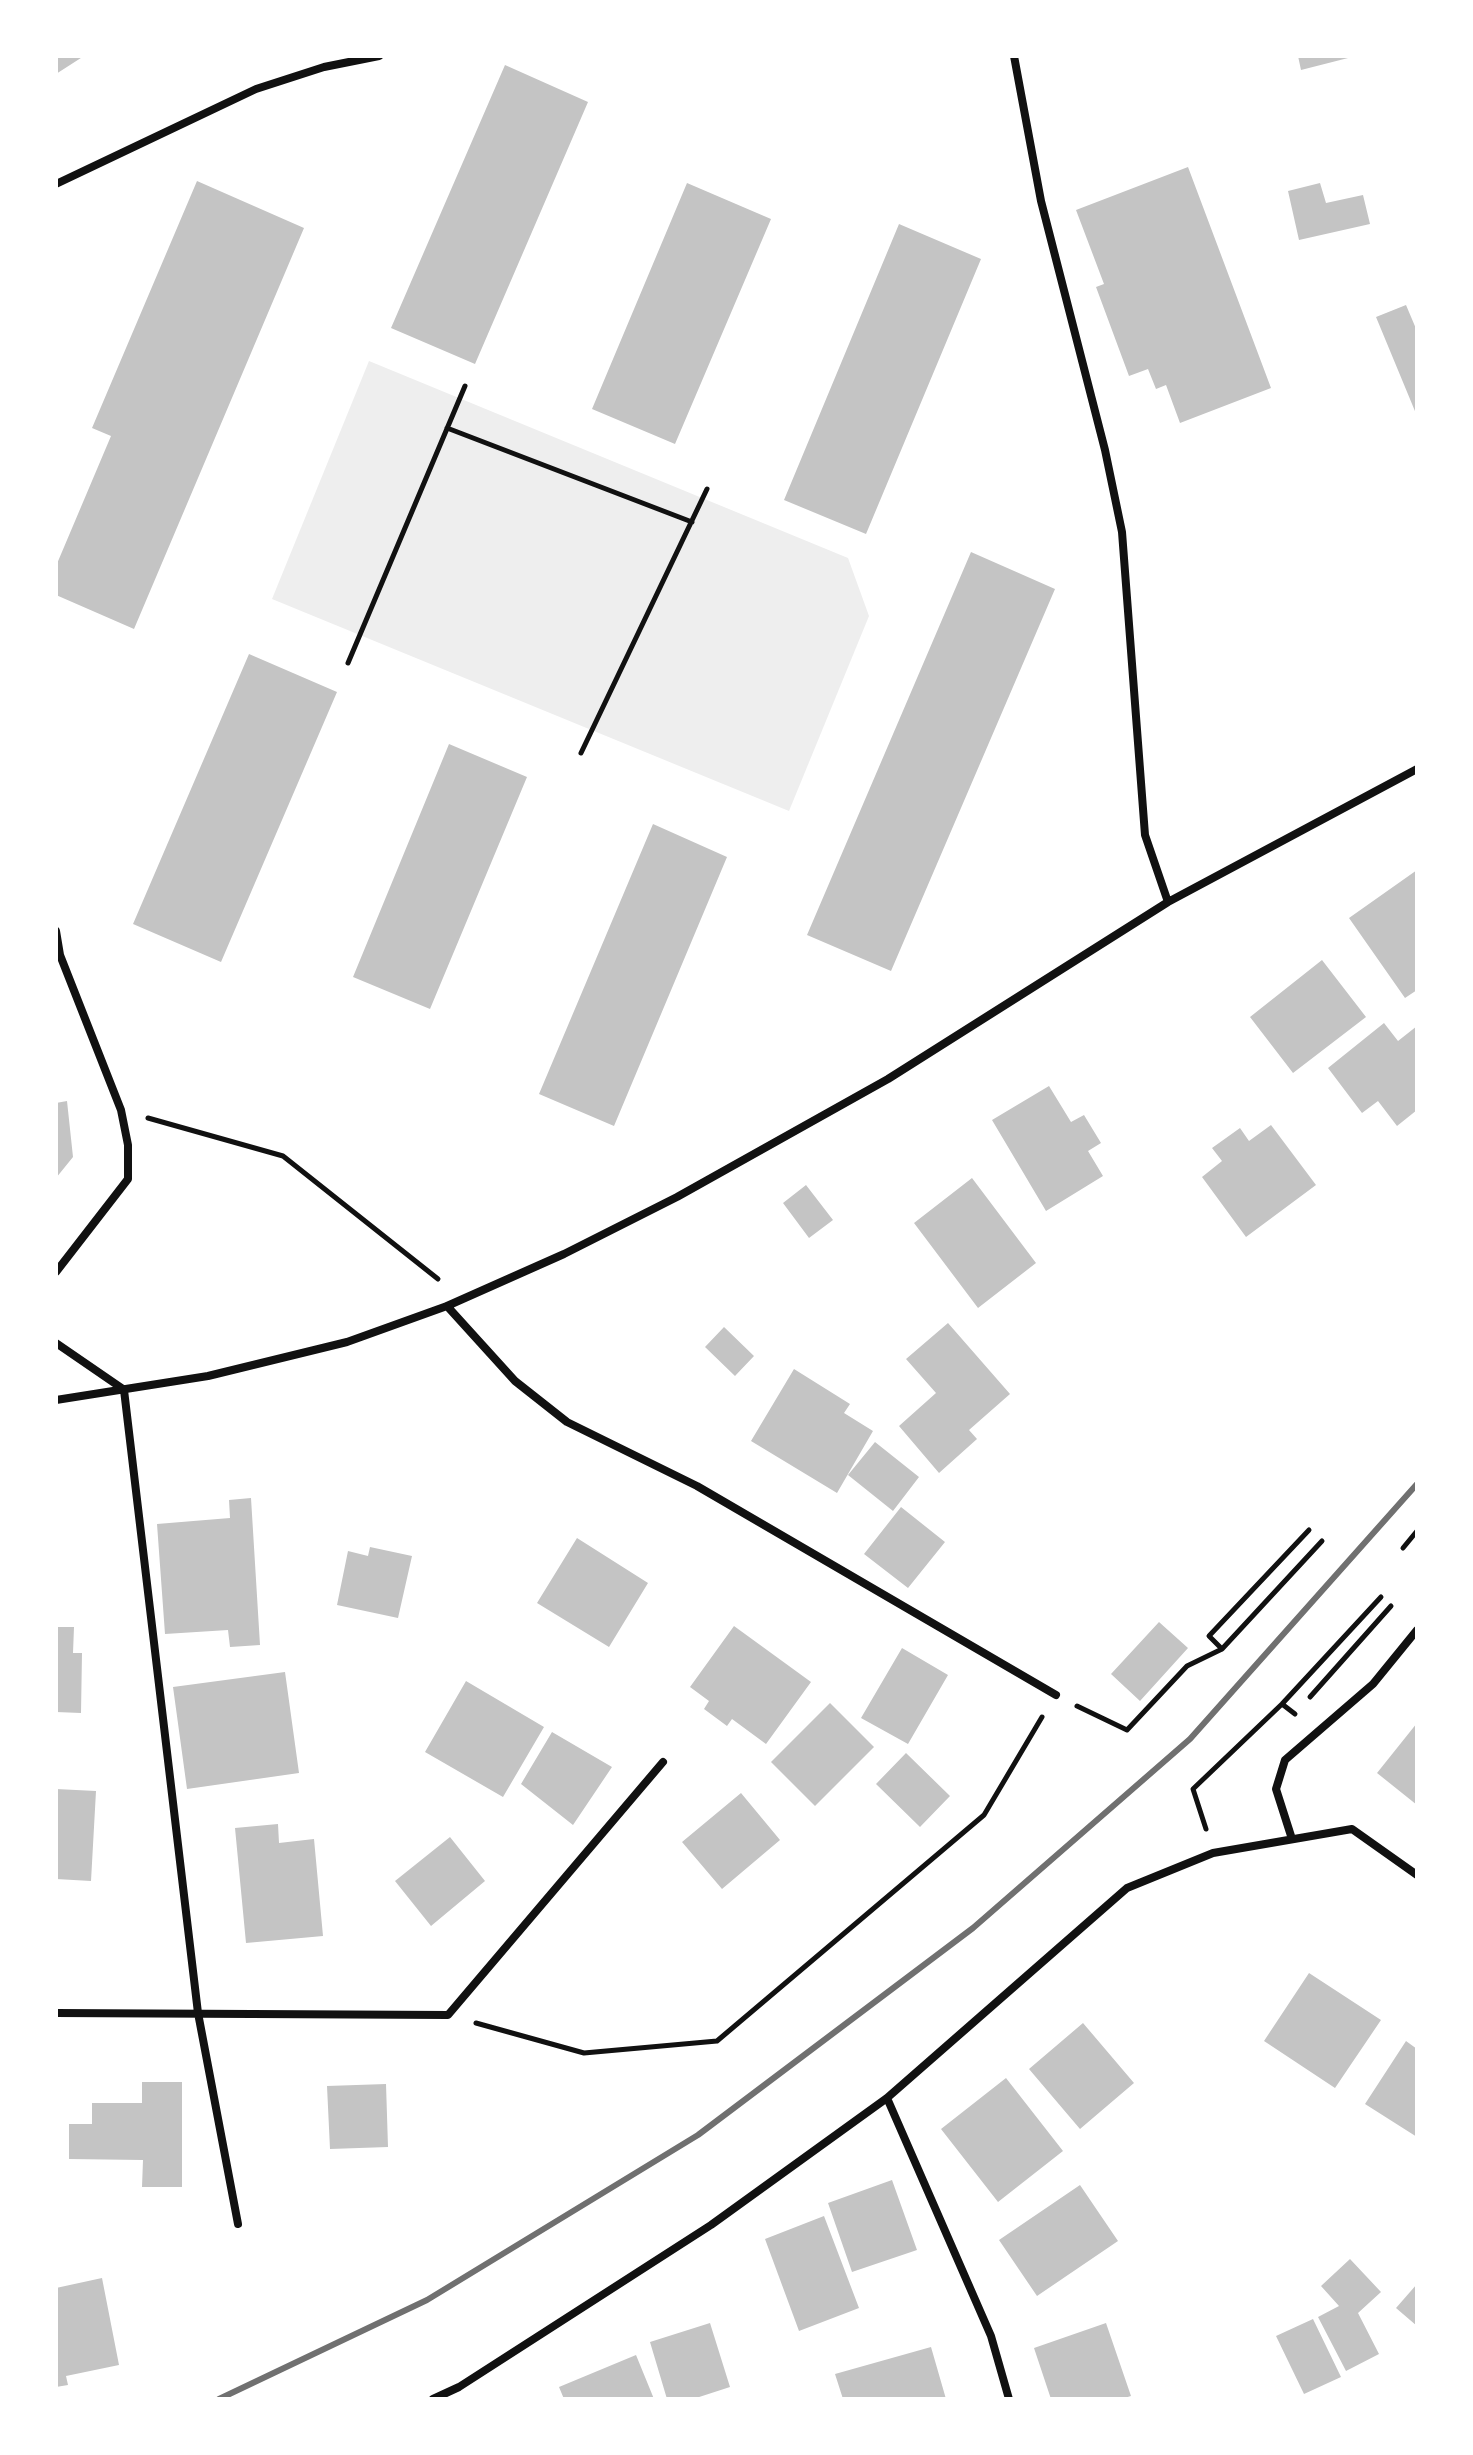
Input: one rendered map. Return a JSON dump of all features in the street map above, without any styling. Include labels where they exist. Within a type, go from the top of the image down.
[{"type":"street","points":[[1014,56],[1041,201],[1105,450],[1122,532],[1145,835],[1168,902]]},
{"type":"street","points":[[56,184],[256,89],[324,67],[372,57]]},
{"type":"street","points":[[56,1400],[208,1376],[347,1342],[447,1306],[564,1254],[677,1197],[888,1079],[1168,902],[1417,769]]},
{"type":"street","points":[[56,931],[60,955],[121,1110],[128,1145],[128,1179],[56,1272]]},
{"type":"street","points":[[447,1306],[515,1381],[567,1422],[697,1486],[1056,1695]]},
{"type":"street","points":[[56,1343],[124,1390],[198,2013],[238,2224]]},
{"type":"street","points":[[1292,1839],[1276,1789],[1285,1760],[1373,1684],[1417,1630]]},
{"type":"street","points":[[56,2013],[448,2015],[663,1762]]},
{"type":"street","points":[[433,2399],[459,2387],[711,2225],[887,2098],[1127,1888],[1213,1853],[1352,1829],[1417,1875]]},
{"type":"street","points":[[887,2098],[991,2336],[1009,2399]]},
{"type":"path","points":[[348,663],[465,386]]},
{"type":"path","points":[[447,428],[692,522]]},
{"type":"path","points":[[581,753],[707,489]]},
{"type":"path","points":[[121,1110],[283,1156],[463,1298]]},
{"type":"path","points":[[1222,1649],[1209,1636],[1309,1530]]},
{"type":"path","points":[[1403,1548],[1417,1531]]},
{"type":"path","points":[[448,2015],[584,2053],[717,2041],[984,1815],[1056,1695],[1127,1730],[1187,1666],[1222,1649],[1322,1541]]},
{"type":"path","points":[[1213,1853],[1193,1789],[1282,1704],[1381,1597]]},
{"type":"path","points":[[1282,1704],[1294,1716],[1391,1606]]},
{"type":"shaded area","points":[[369,361],[848,558],[869,616],[789,811],[272,599]]},
{"type":"building","points":[[56,56],[84,56],[56,74]]},
{"type":"building","points":[[1298,56],[1352,56],[1352,57],[1301,70]]},
{"type":"building","points":[[505,65],[588,102],[475,364],[391,328]]},
{"type":"building","points":[[1188,167],[1271,388],[1180,423],[1166,385],[1156,389],[1148,369],[1129,376],[1096,287],[1104,284],[1076,210]]},
{"type":"building","points":[[197,181],[304,228],[134,629],[56,595],[56,566],[111,436],[92,428]]},
{"type":"building","points":[[687,183],[771,219],[675,444],[592,409]]},
{"type":"building","points":[[1320,183],[1326,203],[1363,195],[1370,224],[1299,240],[1288,191]]},
{"type":"building","points":[[899,224],[981,259],[866,534],[784,500]]},
{"type":"building","points":[[1406,305],[1417,331],[1417,416],[1376,317]]},
{"type":"building","points":[[971,552],[1055,589],[891,971],[807,935]]},
{"type":"building","points":[[249,654],[337,692],[221,962],[133,924]]},
{"type":"building","points":[[449,744],[527,777],[430,1009],[353,977]]},
{"type":"building","points":[[653,824],[727,857],[614,1126],[539,1094]]},
{"type":"building","points":[[1417,870],[1417,990],[1405,998],[1349,918]]},
{"type":"building","points":[[1322,960],[1366,1017],[1293,1073],[1250,1017]]},
{"type":"building","points":[[1384,1023],[1398,1041],[1417,1026],[1417,1110],[1397,1126],[1378,1101],[1362,1113],[1328,1068]]},
{"type":"building","points":[[1049,1086],[1071,1122],[1084,1115],[1101,1143],[1088,1151],[1103,1176],[1046,1211],[992,1120]]},
{"type":"building","points":[[67,1101],[73,1157],[56,1178],[56,1103]]},
{"type":"building","points":[[1271,1125],[1316,1185],[1246,1237],[1202,1177],[1222,1161],[1212,1148],[1240,1128],[1249,1141]]},
{"type":"building","points":[[972,1178],[1036,1263],[978,1308],[914,1223]]},
{"type":"building","points":[[806,1185],[833,1220],[809,1238],[783,1203]]},
{"type":"building","points":[[948,1323],[1010,1394],[969,1430],[977,1439],[939,1473],[899,1426],[936,1393],[906,1359]]},
{"type":"building","points":[[724,1327],[754,1356],[735,1376],[705,1347]]},
{"type":"building","points":[[794,1369],[850,1404],[844,1413],[873,1431],[837,1493],[751,1441]]},
{"type":"building","points":[[875,1442],[919,1477],[893,1511],[848,1475]]},
{"type":"building","points":[[251,1498],[260,1645],[230,1647],[228,1630],[165,1634],[157,1524],[230,1518],[229,1500]]},
{"type":"building","points":[[901,1507],[945,1542],[908,1588],[864,1554]]},
{"type":"building","points":[[577,1538],[648,1583],[609,1647],[537,1603]]},
{"type":"building","points":[[370,1547],[412,1556],[398,1618],[337,1605],[348,1551],[368,1556]]},
{"type":"building","points":[[1159,1622],[1188,1648],[1140,1701],[1111,1674]]},
{"type":"building","points":[[734,1626],[811,1682],[766,1744],[732,1719],[727,1726],[704,1709],[709,1701],[690,1687]]},
{"type":"building","points":[[56,1627],[74,1627],[73,1653],[82,1653],[81,1713],[56,1712]]},
{"type":"building","points":[[902,1648],[948,1675],[908,1744],[861,1718]]},
{"type":"building","points":[[285,1672],[299,1773],[187,1789],[173,1687]]},
{"type":"building","points":[[466,1681],[544,1727],[503,1797],[425,1752]]},
{"type":"building","points":[[830,1703],[874,1747],[815,1806],[771,1762]]},
{"type":"building","points":[[1417,1723],[1417,1805],[1377,1773]]},
{"type":"building","points":[[552,1732],[612,1767],[573,1825],[521,1784]]},
{"type":"building","points":[[906,1753],[950,1796],[920,1827],[876,1784]]},
{"type":"building","points":[[56,1789],[96,1791],[91,1881],[56,1879]]},
{"type":"building","points":[[741,1793],[780,1840],[722,1889],[682,1842]]},
{"type":"building","points":[[278,1824],[279,1843],[314,1839],[323,1936],[246,1943],[235,1828]]},
{"type":"building","points":[[450,1837],[485,1881],[431,1926],[395,1881]]},
{"type":"building","points":[[1309,1973],[1381,2020],[1335,2088],[1264,2041]]},
{"type":"building","points":[[1083,2023],[1134,2083],[1080,2129],[1029,2069]]},
{"type":"building","points":[[1406,2041],[1417,2049],[1417,2137],[1365,2104]]},
{"type":"building","points":[[1006,2078],[1063,2151],[998,2202],[941,2129]]},
{"type":"building","points":[[142,2082],[182,2082],[182,2187],[142,2187],[143,2160],[69,2159],[69,2124],[92,2124],[92,2103],[142,2103]]},
{"type":"building","points":[[386,2084],[388,2147],[330,2149],[327,2086]]},
{"type":"building","points":[[892,2180],[917,2250],[852,2272],[828,2203]]},
{"type":"building","points":[[1080,2185],[1118,2241],[1037,2296],[999,2240]]},
{"type":"building","points":[[824,2216],[859,2308],[799,2331],[765,2239]]},
{"type":"building","points":[[1350,2259],[1381,2292],[1358,2313],[1379,2354],[1346,2371],[1318,2317],[1339,2306],[1321,2286]]},
{"type":"building","points":[[102,2278],[119,2365],[66,2376],[68,2385],[56,2387],[56,2288]]},
{"type":"building","points":[[1417,2284],[1417,2326],[1396,2308]]},
{"type":"building","points":[[1313,2319],[1341,2377],[1304,2394],[1276,2336]]},
{"type":"building","points":[[710,2323],[730,2387],[693,2399],[667,2399],[650,2342]]},
{"type":"building","points":[[1106,2323],[1131,2396],[1121,2399],[1051,2399],[1034,2348]]},
{"type":"building","points":[[931,2347],[946,2399],[843,2399],[835,2374]]},
{"type":"building","points":[[636,2355],[654,2399],[564,2399],[559,2387]]},
{"type":"railway","points":[[219,2399],[427,2300],[698,2135],[973,1928],[1190,1739],[1417,1484]]}]
